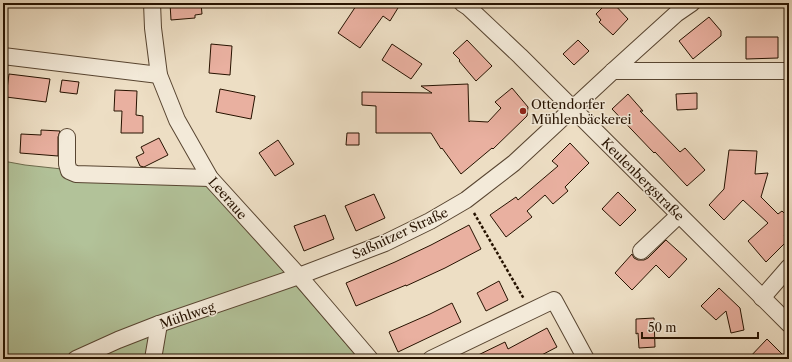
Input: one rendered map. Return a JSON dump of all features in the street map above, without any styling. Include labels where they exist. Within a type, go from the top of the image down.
[{"type":"street","name":"Leeraue","points":[[152,3],[153,28],[159,75],[177,120],[210,178],[299,276],[370,359]]},
{"type":"street","name":"Keulenbergstraße","points":[[462,3],[572,109],[789,324]]},
{"type":"street","name":"Saßnitzer Straße","points":[[299,276],[385,243],[430,222],[466,200],[514,163],[676,14],[692,3]]},
{"type":"street","points":[[3,56],[159,75]]},
{"type":"street","points":[[613,71],[789,71]]},
{"type":"street","points":[[67,137],[67,164],[69,171],[76,174],[210,178]]},
{"type":"street","points":[[641,251],[679,215]]},
{"type":"street","points":[[762,298],[789,267]]},
{"type":"street","name":"Mühlweg","points":[[76,359],[159,324],[299,276]]},
{"type":"street","points":[[431,359],[554,300],[586,359]]},
{"type":"street","points":[[153,359],[159,324]]},
{"type":"path","points":[[466,200],[531,311]]},
{"type":"green space","points":[[3,161],[25,165],[209,185],[359,359],[3,359]]},
{"type":"building","points":[[170,3],[201,3],[202,14],[195,15],[195,18],[171,20]]},
{"type":"building","points":[[358,3],[401,3],[390,21],[383,16],[360,48],[338,33]]},
{"type":"building","points":[[607,3],[613,3],[628,19],[613,35],[599,22],[601,20],[596,14]]},
{"type":"building","points":[[709,17],[721,31],[721,36],[693,59],[679,41]]},
{"type":"building","points":[[746,37],[778,37],[778,58],[746,59]]},
{"type":"building","points":[[467,40],[492,66],[476,81],[453,53]]},
{"type":"building","points":[[578,40],[589,51],[574,65],[563,54]]},
{"type":"building","points":[[211,44],[232,46],[230,75],[209,73]]},
{"type":"building","points":[[392,44],[422,64],[411,79],[382,60]]},
{"type":"building","points":[[9,74],[50,79],[46,102],[6,97]]},
{"type":"building","points":[[62,80],[79,82],[77,94],[60,92]]},
{"type":"building","points":[[468,84],[469,122],[488,122],[501,108],[495,102],[512,88],[528,107],[527,116],[493,149],[492,148],[461,174],[442,148],[441,149],[431,133],[376,133],[376,106],[362,105],[362,92],[432,93],[421,86]]},
{"type":"building","points":[[220,89],[255,96],[251,119],[216,112]]},
{"type":"building","points":[[115,90],[137,91],[136,115],[143,116],[143,133],[121,133],[122,111],[114,111]]},
{"type":"building","points":[[697,93],[697,109],[677,110],[676,94]]},
{"type":"building","points":[[628,94],[643,111],[640,111],[680,152],[685,148],[705,170],[687,186],[612,109]]},
{"type":"building","points":[[41,130],[60,131],[58,137],[58,156],[20,153],[21,134],[41,135]]},
{"type":"building","points":[[347,133],[359,133],[359,145],[346,145]]},
{"type":"building","points":[[159,138],[168,155],[144,167],[140,166],[136,157],[144,153],[141,147]]},
{"type":"building","points":[[278,140],[294,164],[275,176],[259,153]]},
{"type":"building","points":[[570,143],[589,163],[565,187],[568,191],[553,204],[545,195],[527,211],[532,217],[506,237],[490,215],[516,197],[518,200],[558,166],[552,161]]},
{"type":"building","points":[[729,150],[757,151],[755,174],[768,173],[761,197],[778,214],[782,211],[789,218],[789,231],[784,235],[788,240],[766,262],[748,241],[768,223],[743,200],[724,220],[709,205],[724,189]]},
{"type":"building","points":[[618,192],[636,210],[620,226],[602,209]]},
{"type":"building","points":[[374,194],[385,218],[356,231],[345,206]]},
{"type":"building","points":[[325,215],[334,239],[304,251],[294,226]]},
{"type":"building","points":[[469,225],[481,249],[406,286],[356,306],[346,283],[395,262]]},
{"type":"building","points":[[666,240],[687,259],[669,278],[656,265],[632,290],[615,273],[632,254],[634,258],[638,260],[644,260],[648,258]]},
{"type":"building","points":[[499,281],[508,300],[486,311],[477,293]]},
{"type":"building","points":[[719,288],[740,308],[744,330],[731,333],[726,311],[716,320],[701,306]]},
{"type":"building","points":[[452,303],[461,322],[398,352],[389,332]]},
{"type":"building","points":[[654,318],[655,347],[639,348],[638,333],[636,334],[636,319]]},
{"type":"building","points":[[547,328],[557,347],[534,359],[470,359],[505,342],[508,349]]},
{"type":"building","points":[[767,339],[787,359],[748,359]]},
{"type":"place","name":"Ottendorfer Mühlenbäckerei","points":[[523,111]]}]
